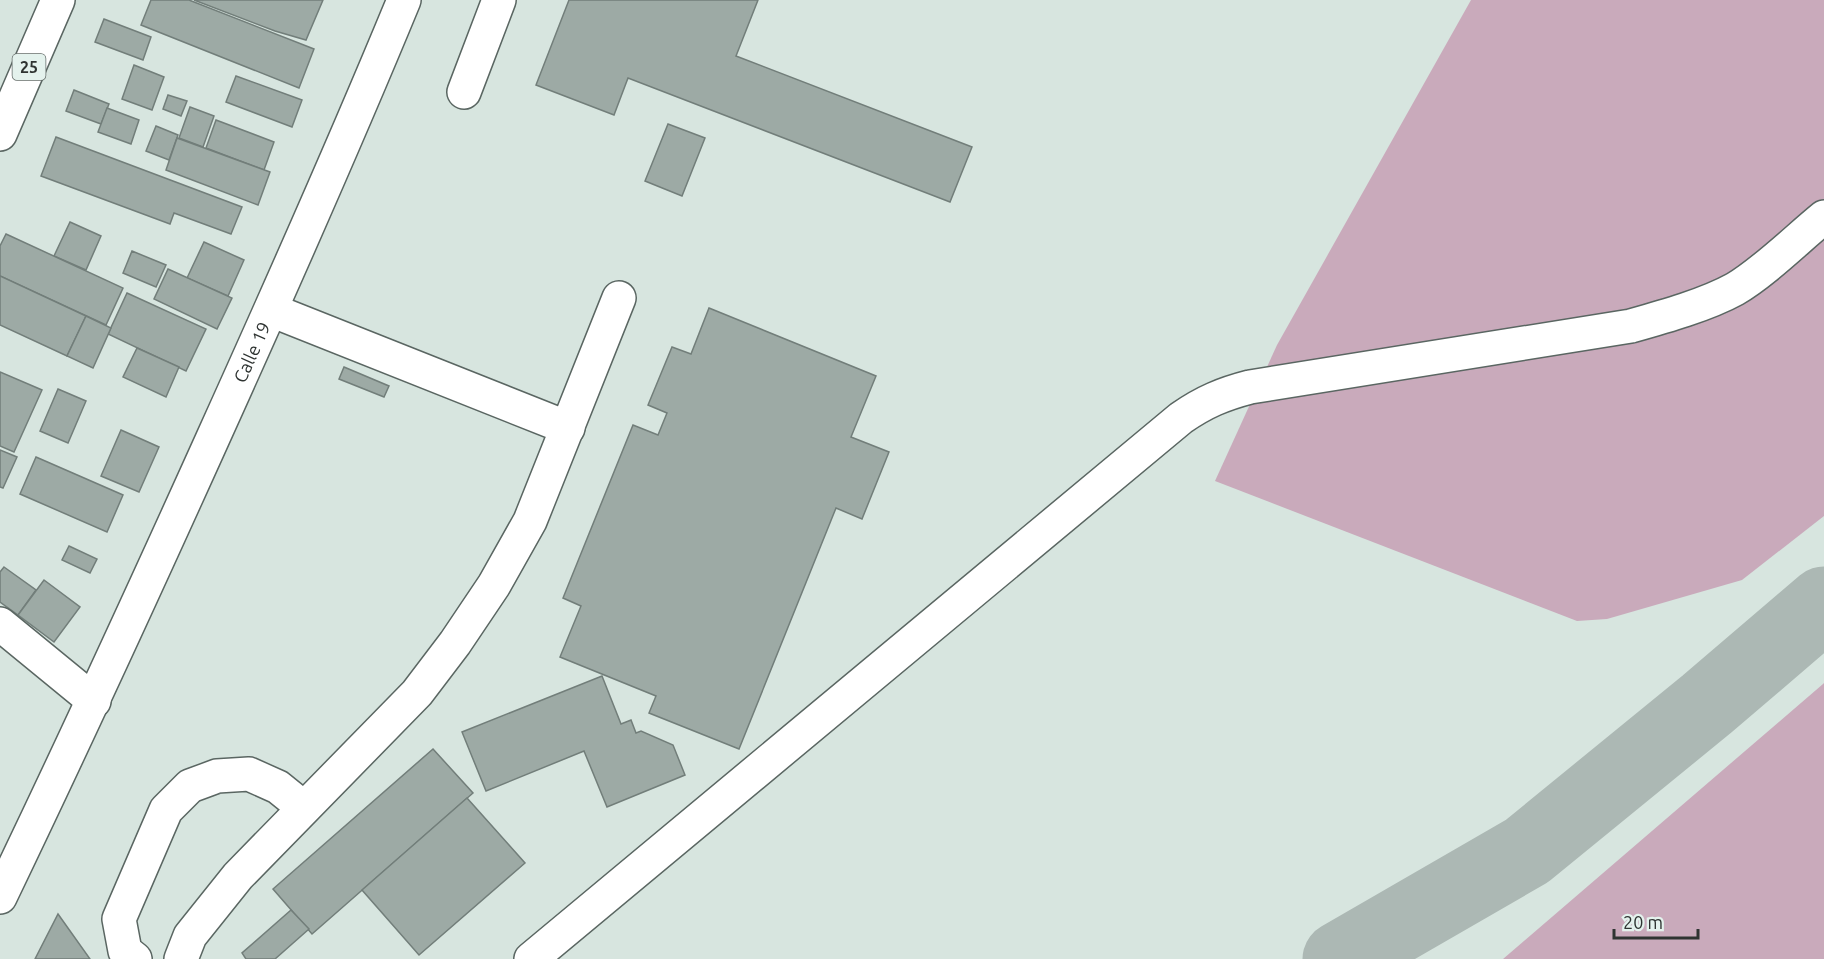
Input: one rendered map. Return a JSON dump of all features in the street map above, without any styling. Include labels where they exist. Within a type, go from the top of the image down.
[{"type":"main road","name":"25","points":[[0,134],[58,0]]},
{"type":"main road","name":"Calle 19","points":[[0,897],[94,701],[271,310],[404,0]]},
{"type":"main road","points":[[464,92],[499,0]]},
{"type":"main road","points":[[531,959],[1162,433],[1202,404],[1224,394],[1250,387],[1631,326],[1666,316],[1735,289],[1824,217]]},
{"type":"main road","points":[[181,959],[190,936],[198,924],[238,876],[417,693],[456,643],[494,585],[530,521],[620,298]]},
{"type":"main road","points":[[271,310],[568,428]]},
{"type":"main road","points":[[0,624],[94,701]]},
{"type":"main road","points":[[135,959],[125,951],[119,919],[166,810],[190,786],[217,776],[249,774],[278,788],[304,808]]},
{"type":"shaded area","points":[[1471,0],[1824,0],[1824,516],[1742,580],[1607,619],[1577,621],[1215,481],[1277,345]]},
{"type":"shaded area","points":[[1823,684],[1824,959],[1503,959]]},
{"type":"building","points":[[151,0],[189,0],[314,49],[299,88],[141,25]]},
{"type":"building","points":[[194,0],[323,0],[306,40],[275,31]]},
{"type":"building","points":[[569,0],[758,0],[736,56],[972,147],[950,202],[628,78],[614,115],[536,85]]},
{"type":"building","points":[[104,19],[151,37],[143,60],[95,42]]},
{"type":"building","points":[[134,65],[164,77],[152,110],[122,99]]},
{"type":"building","points":[[236,76],[302,100],[292,127],[226,102]]},
{"type":"building","points":[[74,90],[109,104],[101,124],[66,111]]},
{"type":"building","points":[[168,95],[187,101],[181,116],[163,109]]},
{"type":"building","points":[[190,107],[214,116],[203,147],[179,138]]},
{"type":"building","points":[[107,108],[139,120],[131,144],[98,132]]},
{"type":"building","points":[[216,120],[274,142],[264,170],[206,148]]},
{"type":"building","points":[[668,124],[705,138],[682,196],[645,181]]},
{"type":"building","points":[[156,126],[178,135],[169,160],[146,151]]},
{"type":"building","points":[[56,137],[242,207],[231,234],[174,213],[170,224],[41,176]]},
{"type":"building","points":[[177,138],[270,172],[258,205],[166,170]]},
{"type":"building","points":[[70,222],[101,236],[86,270],[54,256]]},
{"type":"building","points":[[6,234],[123,288],[106,325],[0,276],[0,246]]},
{"type":"building","points":[[204,242],[244,260],[228,296],[187,278]]},
{"type":"building","points":[[132,251],[166,265],[156,287],[123,273]]},
{"type":"building","points":[[168,269],[232,298],[217,329],[154,299]]},
{"type":"building","points":[[0,276],[86,316],[67,356],[0,325]]},
{"type":"building","points":[[127,293],[206,329],[186,371],[108,334]]},
{"type":"building","points":[[709,308],[876,376],[851,437],[889,452],[862,519],[836,508],[739,749],[649,713],[656,696],[560,657],[581,606],[563,598],[633,425],[658,435],[667,413],[648,405],[672,347],[691,354]]},
{"type":"building","points":[[86,316],[111,328],[93,368],[67,356]]},
{"type":"building","points":[[137,348],[179,367],[166,397],[123,377]]},
{"type":"building","points":[[344,367],[389,386],[384,397],[339,379]]},
{"type":"building","points":[[0,372],[42,390],[14,452],[0,446]]},
{"type":"building","points":[[58,389],[86,401],[68,443],[40,431]]},
{"type":"building","points":[[121,430],[159,447],[139,492],[101,476]]},
{"type":"building","points":[[0,450],[17,457],[3,488],[0,487]]},
{"type":"building","points":[[36,457],[123,495],[107,532],[20,494]]},
{"type":"building","points":[[69,546],[97,559],[90,573],[62,560]]},
{"type":"building","points":[[4,567],[36,590],[18,615],[0,602],[0,572]]},
{"type":"building","points":[[44,580],[80,607],[54,642],[18,615]]},
{"type":"building","points":[[602,676],[621,724],[631,720],[636,733],[641,731],[673,745],[685,775],[607,807],[584,751],[486,791],[462,732]]},
{"type":"building","points":[[433,749],[473,793],[312,934],[273,889]]},
{"type":"building","points":[[467,798],[525,863],[419,955],[362,890]]},
{"type":"building","points":[[291,910],[309,929],[275,959],[246,959],[242,953]]},
{"type":"building","points":[[58,914],[90,959],[35,959]]},
{"type":"taxiway","points":[[1340,959],[1527,851],[1707,704],[1824,604]]}]
